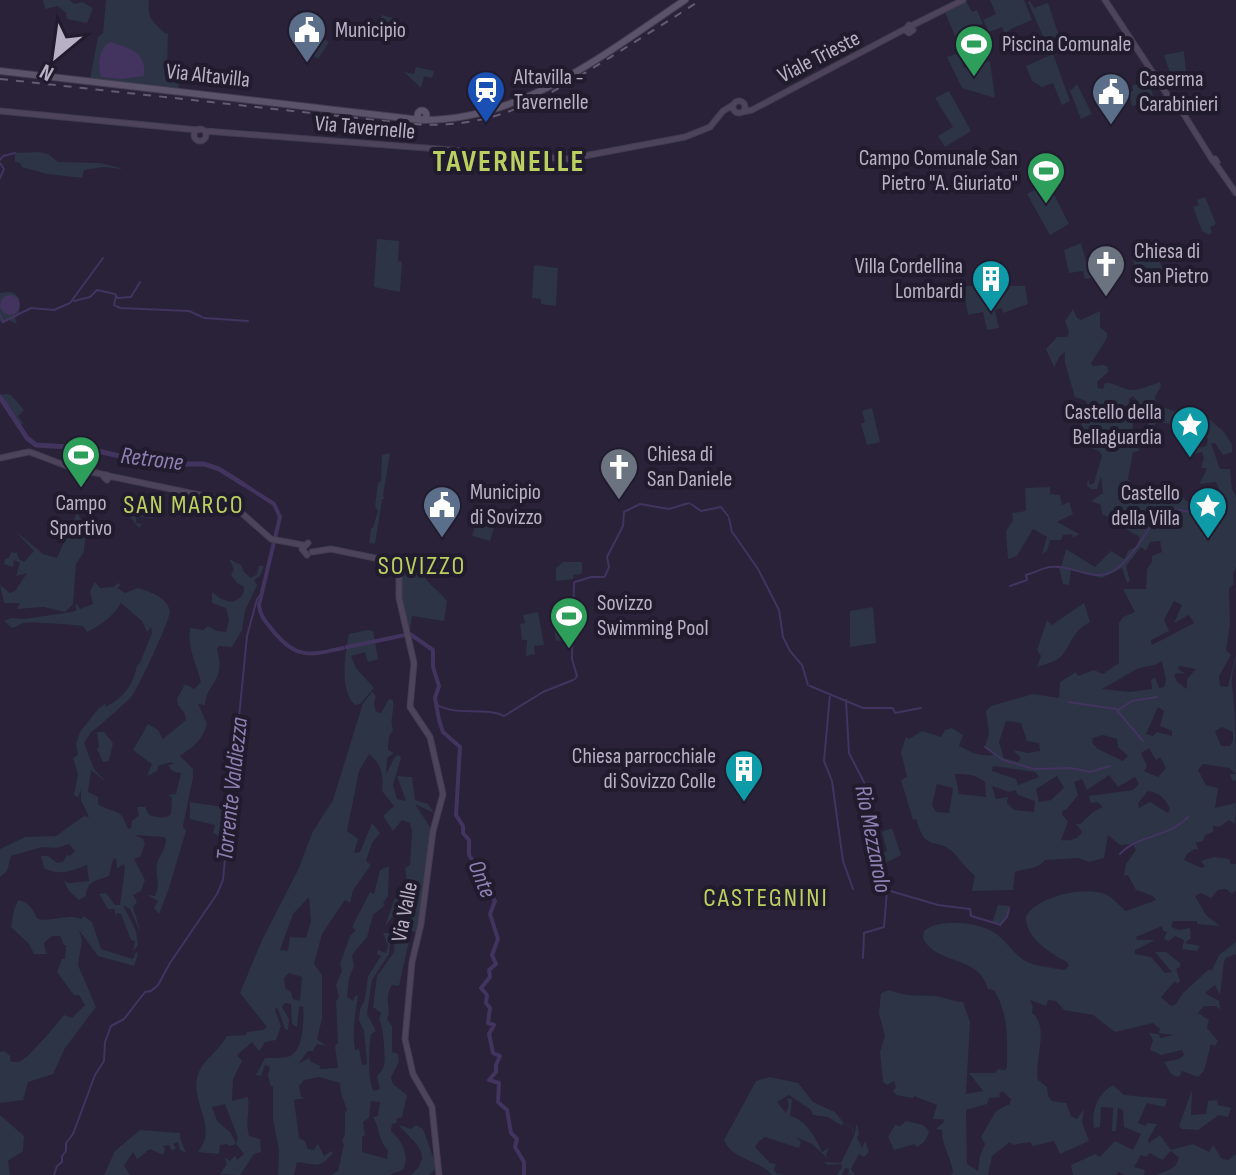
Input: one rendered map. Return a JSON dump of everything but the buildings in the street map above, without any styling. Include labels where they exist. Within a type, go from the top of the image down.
[{"type":"main road","name":"Via Altavilla","points":[[0,71],[434,120],[465,117],[534,96],[542,88],[685,0]]},
{"type":"main road","name":"Viale Trieste","points":[[734,107],[757,107],[963,0]]},
{"type":"main road","points":[[1105,0],[1236,193]]},
{"type":"main road","name":"Viale Trieste","points":[[694,134],[710,127],[740,101],[743,108]]},
{"type":"main road","name":"Via Tavernelle","points":[[0,111],[179,127],[201,134],[219,131],[568,159],[694,134]]},
{"type":"main road","name":"Via Valle","points":[[0,458],[30,452],[93,473],[219,499],[236,508],[273,540],[302,547],[308,543],[312,549],[399,563],[398,591],[413,658],[410,707],[430,737],[443,794],[435,821],[421,924],[412,962],[405,1039],[413,1074],[432,1107],[439,1175]]},
{"type":"shaded area","points":[[43,0],[70,0],[74,4],[82,2],[93,8],[87,23],[67,19],[66,13],[58,6],[45,9]]},
{"type":"shaded area","points":[[106,0],[149,0],[152,20],[168,33],[167,72],[179,79],[178,91],[90,79],[98,37],[103,33]]},
{"type":"shaded area","points":[[990,0],[1024,0],[1032,20],[1005,34],[1002,27],[989,32],[983,20],[996,14]]},
{"type":"shaded area","points":[[966,1],[972,12],[977,10],[983,24],[955,36],[945,12]]},
{"type":"shaded area","points":[[1030,1],[1034,8],[1048,3],[1061,42],[1058,44],[1060,50],[1054,52],[1045,41]]},
{"type":"shaded area","points":[[382,15],[395,19],[389,41],[376,38]]},
{"type":"shaded area","points":[[316,34],[329,42],[318,59],[305,51]]},
{"type":"shaded area","points":[[110,42],[140,56],[144,76],[122,79],[101,77],[100,57]]},
{"type":"shaded area","points":[[1184,51],[1186,72],[1171,76],[1164,55]]},
{"type":"shaded area","name":"Piscina Comunale","points":[[958,53],[964,68],[990,61],[995,98],[962,88],[947,57]]},
{"type":"shaded area","points":[[1053,54],[1070,101],[1062,105],[1053,83],[1042,87],[1032,81],[1026,66]]},
{"type":"shaded area","points":[[416,67],[434,71],[432,78],[424,76],[421,88],[404,72],[414,74]]},
{"type":"shaded area","points":[[1150,82],[1154,101],[1132,106],[1129,92],[1133,91],[1132,85]]},
{"type":"shaded area","points":[[1077,84],[1092,114],[1081,119],[1070,91]]},
{"type":"shaded area","points":[[949,91],[971,131],[945,147],[938,136],[953,127],[935,98]]},
{"type":"shaded area","points":[[40,152],[58,162],[100,163],[124,169],[103,167],[84,170],[82,178],[47,174],[15,162],[15,153]]},
{"type":"shaded area","name":"Campo Comunale San Pietro \"A. Giuriato\"","points":[[1048,183],[1069,224],[1050,235],[1027,194]]},
{"type":"shaded area","points":[[1205,197],[1216,224],[1210,227],[1212,233],[1209,235],[1202,231],[1193,207],[1199,205],[1197,200]]},
{"type":"shaded area","points":[[377,239],[399,241],[398,261],[402,262],[400,292],[374,287]]},
{"type":"shaded area","points":[[1081,243],[1087,265],[1098,264],[1101,276],[1085,279],[1083,271],[1069,273],[1064,250]]},
{"type":"shaded area","points":[[1148,251],[1150,254],[1155,251],[1163,270],[1137,276],[1133,259]]},
{"type":"shaded area","points":[[534,265],[558,268],[556,306],[541,304],[541,299],[532,298]]},
{"type":"shaded area","points":[[963,286],[1025,286],[1028,304],[1003,313],[1002,308],[995,310],[999,328],[987,330],[983,312],[968,315]]},
{"type":"shaded area","points":[[9,292],[19,298],[19,315],[15,318],[17,324],[9,320],[3,324],[0,321],[0,293]]},
{"type":"shaded area","points":[[10,295],[17,298],[20,305],[17,312],[10,315],[3,312],[0,305],[3,298]]},
{"type":"shaded area","points":[[1073,309],[1081,320],[1100,311],[1100,327],[1107,333],[1107,338],[1091,363],[1093,366],[1108,367],[1108,372],[1097,382],[1098,388],[1103,389],[1105,383],[1109,383],[1133,390],[1160,382],[1155,397],[1157,405],[1188,416],[1208,418],[1224,432],[1232,445],[1232,452],[1223,455],[1215,443],[1211,444],[1220,469],[1230,469],[1236,497],[1236,567],[1234,585],[1229,588],[1230,625],[1226,650],[1231,655],[1219,676],[1220,686],[1228,687],[1236,654],[1232,682],[1236,774],[1229,768],[1203,764],[1198,770],[1206,785],[1218,788],[1215,808],[1236,803],[1235,824],[1229,820],[1219,827],[1213,826],[1213,832],[1196,843],[1198,850],[1187,854],[1184,860],[1202,868],[1205,866],[1201,861],[1214,857],[1229,859],[1231,864],[1236,864],[1236,890],[1232,894],[1226,889],[1218,890],[1211,898],[1201,893],[1195,896],[1206,915],[1220,926],[1197,924],[1197,921],[1173,921],[1171,927],[1179,930],[1190,928],[1191,938],[1185,943],[1200,946],[1197,951],[1182,949],[1184,940],[1175,936],[1166,940],[1167,932],[1163,931],[1162,926],[1136,937],[1137,940],[1155,940],[1135,950],[1135,954],[1151,957],[1165,973],[1172,972],[1155,952],[1166,952],[1180,963],[1176,969],[1180,981],[1177,984],[1175,981],[1161,997],[1171,1006],[1208,970],[1212,970],[1219,955],[1236,942],[1236,954],[1224,962],[1220,995],[1215,985],[1205,993],[1219,1001],[1220,1010],[1216,1006],[1204,1006],[1198,1013],[1209,1020],[1207,1028],[1218,1041],[1215,1046],[1211,1044],[1204,1071],[1198,1077],[1182,1071],[1179,1077],[1168,1070],[1164,1062],[1179,1059],[1184,1055],[1182,1050],[1161,1055],[1150,1050],[1153,1040],[1149,1033],[1159,1034],[1160,1038],[1173,1035],[1159,1033],[1160,1029],[1153,1023],[1115,1032],[1093,1015],[1064,1010],[1056,1001],[1048,1000],[1046,1006],[1030,1000],[1041,1035],[1038,1080],[1047,1087],[1052,1101],[1066,1103],[1071,1116],[1077,1119],[1084,1109],[1082,1122],[1089,1141],[1060,1154],[1054,1141],[1033,1146],[1030,1142],[1012,1145],[1010,1142],[992,1156],[988,1175],[951,1175],[953,1172],[942,1130],[936,1129],[944,1122],[943,1119],[933,1119],[937,1105],[914,1096],[896,1095],[893,1091],[896,1087],[894,1081],[887,1085],[883,1082],[880,1052],[885,1036],[879,1013],[881,993],[890,990],[963,1002],[970,1022],[966,1094],[983,1091],[969,1073],[995,1073],[1007,1067],[1006,1027],[994,990],[988,989],[976,970],[929,947],[923,938],[924,931],[949,923],[979,926],[995,933],[1027,962],[1064,970],[1069,966],[1067,962],[1046,949],[1030,931],[1026,916],[1032,909],[1062,894],[1085,891],[1108,895],[1126,911],[1156,900],[1136,890],[1128,875],[1124,876],[1126,864],[1136,850],[1133,844],[1120,845],[1108,835],[1104,858],[1089,862],[1078,858],[1045,860],[1035,867],[1015,872],[1013,890],[972,891],[975,876],[947,847],[923,837],[916,819],[913,820],[901,780],[907,777],[901,752],[906,737],[909,739],[922,731],[941,737],[945,730],[952,728],[963,735],[959,746],[976,754],[994,755],[985,746],[989,734],[986,711],[991,706],[1033,694],[1059,698],[1060,682],[1076,672],[1078,676],[1094,670],[1103,674],[1119,663],[1119,623],[1123,617],[1135,612],[1123,589],[1146,589],[1147,569],[1152,556],[1162,552],[1160,541],[1150,542],[1146,551],[1141,547],[1126,566],[1130,581],[1127,583],[1122,568],[1102,578],[1071,570],[1069,585],[1063,584],[1059,568],[1066,549],[1095,567],[1111,551],[1124,559],[1129,550],[1136,547],[1140,537],[1124,528],[1114,515],[1108,517],[1102,514],[1101,505],[1091,501],[1103,493],[1101,476],[1097,489],[1087,485],[1088,479],[1090,485],[1094,483],[1102,456],[1091,448],[1090,440],[1080,440],[1082,423],[1089,424],[1093,417],[1086,401],[1075,397],[1065,352],[1054,367],[1046,349],[1057,337],[1067,337],[1069,332],[1065,321]],"holes":[[[1133,396],[1138,402],[1139,417],[1148,420],[1149,431],[1154,428],[1157,419],[1161,423],[1204,429],[1208,440],[1206,446],[1191,450],[1189,455],[1202,452],[1201,468],[1206,468],[1206,471],[1199,484],[1216,482],[1222,496],[1217,501],[1218,510],[1212,511],[1210,523],[1200,522],[1200,513],[1177,492],[1163,486],[1159,502],[1128,479],[1133,452],[1139,451],[1137,440],[1134,448],[1131,447],[1133,421],[1128,420],[1129,399]],[[1174,601],[1182,605],[1174,623],[1189,615],[1194,623],[1152,645],[1151,640],[1169,631],[1164,620]],[[1162,661],[1166,680],[1164,687],[1159,688],[1155,677],[1151,680],[1152,689],[1130,692],[1102,689],[1137,669]],[[1179,666],[1196,669],[1187,679],[1187,689],[1177,682],[1174,675],[1186,674],[1178,669]],[[1158,707],[1164,711],[1160,726],[1172,731],[1172,736],[1157,732],[1153,736],[1146,734]],[[1006,721],[1021,723],[1027,741],[1039,743],[1040,751],[1028,753],[1013,750],[1021,758],[1018,762],[1004,758],[999,742]],[[1222,727],[1233,732],[1230,746],[1221,746],[1215,731]],[[1103,735],[1117,739],[1118,747],[1128,756],[1123,761],[1092,743],[1093,738]],[[1149,748],[1156,760],[1160,757],[1166,768],[1158,777],[1144,771],[1147,766],[1141,753]],[[993,766],[1035,772],[1039,777],[1018,785],[1016,779],[992,771]],[[955,774],[971,775],[985,782],[986,797],[959,794]],[[1109,775],[1118,787],[1135,777],[1139,784],[1133,790],[1089,796],[1091,803],[1097,802],[1103,807],[1076,824],[1082,832],[1078,837],[1061,840],[1068,822],[1062,814],[1063,810],[1078,795],[1074,782],[1082,779],[1087,790]],[[1057,776],[1064,788],[1051,800],[1039,802],[1036,789]],[[937,784],[953,788],[949,813],[936,812],[932,805]],[[992,786],[1009,792],[1015,790],[1018,795],[1035,801],[1034,812],[1014,810],[1007,803],[1008,797],[996,799]],[[1148,791],[1152,792],[1164,799],[1170,809],[1168,813],[1150,802],[1139,808],[1138,803]],[[1002,1091],[1011,1099],[1010,1104],[996,1111],[981,1137],[985,1144],[978,1171],[967,1164],[966,1110],[987,1104],[989,1098],[1001,1097],[999,1094]]]},
{"type":"shaded area","points":[[1,395],[11,395],[24,410],[18,416],[23,423],[20,426]]},
{"type":"shaded area","points":[[872,408],[880,442],[867,445],[861,424],[865,422],[862,411]]},
{"type":"shaded area","points":[[390,453],[375,544],[369,543],[378,510],[375,507],[378,483],[381,481],[382,455]]},
{"type":"shaded area","points":[[1050,487],[1050,494],[1060,495],[1062,505],[1069,502],[1073,514],[1057,522],[1079,534],[1073,538],[1072,534],[1063,535],[1061,540],[1050,540],[1047,551],[1042,554],[1047,537],[1033,529],[1017,556],[1008,559],[1006,531],[1013,520],[1012,513],[1026,511],[1025,488]]},
{"type":"shaded area","points":[[132,502],[149,504],[149,507],[152,503],[158,509],[154,509],[153,518],[133,514],[136,523],[142,524],[139,528],[129,516]]},
{"type":"shaded area","points":[[77,513],[84,524],[83,532],[92,533],[85,540],[84,552],[76,564],[73,604],[65,612],[44,607],[17,609],[20,603],[4,603],[0,585],[10,593],[15,591],[27,573],[16,576],[20,563],[14,560],[13,567],[4,564],[5,559],[11,552],[16,553],[15,548],[19,559],[24,562],[34,551],[14,530],[43,554],[57,558]]},
{"type":"shaded area","points":[[476,523],[494,528],[490,541],[472,536]]},
{"type":"shaded area","points":[[229,559],[241,565],[251,578],[257,574],[259,566],[264,566],[260,576],[254,580],[257,585],[245,611],[242,630],[232,647],[219,646],[217,649],[218,676],[205,705],[198,704],[207,724],[205,730],[196,743],[180,756],[193,769],[183,826],[186,831],[159,914],[154,908],[158,901],[147,895],[155,896],[157,892],[157,864],[166,839],[135,835],[145,844],[140,857],[134,859],[145,880],[141,891],[133,895],[137,902],[133,907],[141,934],[130,909],[123,905],[136,931],[138,945],[133,951],[135,941],[131,940],[121,914],[115,916],[115,909],[108,909],[99,894],[106,893],[115,905],[120,905],[125,867],[123,864],[117,869],[116,858],[109,876],[90,884],[86,896],[79,900],[64,881],[89,881],[87,865],[55,872],[44,868],[41,856],[48,856],[57,863],[63,862],[67,855],[75,851],[69,844],[57,848],[42,847],[11,856],[7,871],[0,877],[0,849],[25,837],[56,836],[84,816],[89,817],[81,800],[81,790],[78,797],[74,795],[78,774],[73,758],[78,755],[76,744],[80,732],[98,709],[117,700],[130,685],[152,633],[151,627],[147,632],[142,621],[121,603],[107,619],[87,632],[83,626],[42,623],[23,623],[12,628],[4,621],[72,612],[77,610],[77,604],[80,609],[93,604],[90,591],[95,582],[100,588],[114,587],[118,583],[121,585],[117,588],[125,593],[138,588],[157,596],[168,606],[170,611],[154,654],[132,696],[91,732],[84,743],[94,769],[107,783],[91,770],[88,792],[98,797],[98,804],[119,813],[128,829],[139,815],[137,807],[145,807],[149,815],[155,817],[171,814],[172,798],[168,795],[176,794],[181,773],[171,769],[168,765],[174,764],[171,762],[158,766],[157,771],[147,776],[152,764],[133,750],[148,724],[158,730],[163,739],[186,720],[177,699],[185,684],[194,689],[201,682],[191,649],[190,628],[203,630],[208,626],[226,632],[229,620],[226,608],[212,603],[212,592],[232,602],[244,592],[244,587],[231,575],[234,569]]},
{"type":"shaded area","points":[[563,562],[582,562],[582,574],[573,575],[573,579],[556,581],[556,568]]},
{"type":"shaded area","points":[[400,564],[420,568],[447,601],[444,621],[412,616],[410,630],[407,629],[400,596]]},
{"type":"shaded area","points":[[1084,603],[1090,622],[1078,631],[1061,656],[1037,667],[1041,656],[1037,650],[1047,620],[1052,625]]},
{"type":"shaded area","points":[[873,607],[876,643],[850,647],[850,611]]},
{"type":"shaded area","points":[[538,612],[544,645],[534,646],[535,654],[526,656],[527,640],[522,640],[520,624],[525,623],[523,615]]},
{"type":"shaded area","points":[[568,614],[572,639],[556,641],[552,616]]},
{"type":"shaded area","points":[[373,631],[378,659],[368,662],[365,652],[351,656],[356,668],[374,688],[360,704],[355,705],[345,681],[346,651],[349,634]]},
{"type":"shaded area","points":[[372,692],[376,696],[376,712],[381,713],[389,699],[393,700],[393,730],[389,736],[388,750],[394,753],[387,758],[386,774],[399,755],[401,758],[393,785],[397,799],[406,801],[397,776],[412,777],[415,800],[428,804],[434,813],[415,804],[430,827],[432,836],[419,931],[411,932],[399,986],[392,985],[388,995],[387,1019],[392,1026],[392,1052],[398,1054],[399,1062],[391,1077],[393,1084],[407,1095],[402,1117],[392,1124],[391,1131],[404,1149],[405,1165],[403,1170],[388,1175],[331,1175],[338,1171],[347,1110],[340,1083],[319,1077],[304,1080],[299,1086],[301,1097],[306,1098],[294,1100],[299,1138],[305,1141],[308,1149],[314,1150],[318,1144],[324,1156],[331,1151],[333,1153],[320,1164],[297,1162],[294,1175],[278,1175],[279,1150],[273,1119],[273,1087],[268,1075],[270,1067],[265,1065],[261,1076],[256,1075],[265,1058],[290,1056],[298,1047],[303,1006],[299,1007],[297,1027],[292,1024],[291,1004],[285,1003],[282,1007],[289,1019],[288,1030],[277,1007],[275,1010],[281,1026],[276,1040],[265,1042],[259,1051],[252,1042],[237,1055],[242,1061],[233,1079],[232,1101],[248,1097],[249,1136],[260,1139],[261,1152],[254,1154],[240,1175],[220,1174],[227,1164],[224,1157],[230,1161],[235,1155],[237,1160],[244,1154],[236,1144],[220,1145],[219,1154],[198,1152],[206,1134],[196,1088],[197,1078],[227,1036],[246,1035],[247,1032],[267,1027],[240,993],[262,940],[299,868],[312,833],[333,800],[363,703]],"holes":[[[369,754],[381,770],[382,791],[394,806],[383,816],[393,831],[402,820],[410,823],[412,831],[410,865],[405,868],[407,883],[395,898],[385,926],[394,915],[399,914],[394,952],[377,976],[373,1007],[381,1013],[379,1019],[385,1061],[377,1077],[380,1089],[374,1091],[370,1080],[369,1055],[371,1034],[376,1031],[367,1014],[372,980],[389,954],[391,933],[383,933],[388,946],[386,953],[378,950],[377,954],[381,956],[368,976],[365,999],[360,1009],[367,1064],[362,1065],[359,1049],[355,1050],[358,996],[353,1001],[347,997],[354,966],[352,955],[367,937],[373,915],[385,905],[383,903],[388,896],[389,866],[380,870],[374,894],[370,892],[352,927],[356,930],[350,936],[340,964],[342,971],[336,985],[339,997],[336,1001],[338,1043],[335,1046],[338,1068],[319,1069],[321,1066],[309,1058],[298,1064],[317,1044],[326,1046],[317,1039],[322,1019],[322,975],[314,964],[322,934],[345,900],[350,903],[353,890],[371,865],[366,861],[372,843],[380,833],[372,823],[360,852],[354,853],[358,839],[347,831],[359,771]],[[309,897],[311,921],[306,938],[290,937],[288,951],[280,950],[293,914]],[[289,973],[302,977],[300,1001],[293,999],[291,992],[285,988],[284,978]],[[371,1101],[380,1102],[378,1116],[373,1117],[388,1151],[387,1159],[362,1152],[362,1137],[365,1135],[363,1122],[369,1118]],[[225,1104],[238,1138],[236,1144],[231,1133],[217,1121],[212,1107]]]},
{"type":"shaded area","points":[[97,732],[104,732],[113,743],[109,761],[103,762],[97,749]]},
{"type":"shaded area","points":[[190,802],[229,808],[227,840],[213,833],[215,825],[190,819]]},
{"type":"shaded area","points":[[892,828],[901,855],[879,866],[877,856],[887,851],[882,832]]},
{"type":"shaded area","points":[[18,900],[28,905],[38,919],[81,919],[84,916],[92,922],[101,949],[133,959],[136,952],[138,954],[134,966],[98,956],[79,930],[82,940],[78,965],[96,1007],[65,1048],[53,1074],[28,1082],[23,1100],[0,1103],[0,1052],[4,1051],[10,1056],[11,1062],[22,1060],[64,1015],[72,1018],[85,1005],[57,972],[62,959],[65,959],[66,945],[60,936],[52,936],[44,943],[46,953],[50,954],[34,954],[29,944],[11,927]]},
{"type":"shaded area","points":[[998,905],[1010,906],[1008,916],[1000,926],[992,923]]},
{"type":"shaded area","points":[[770,1077],[798,1083],[813,1102],[835,1112],[853,1129],[853,1134],[844,1123],[841,1125],[828,1117],[813,1115],[811,1110],[789,1095],[777,1102],[786,1113],[789,1105],[787,1098],[792,1099],[790,1116],[805,1125],[822,1152],[830,1147],[827,1158],[812,1144],[796,1137],[801,1142],[799,1148],[765,1137],[755,1147],[770,1163],[776,1164],[774,1170],[777,1174],[786,1175],[772,1175],[733,1152],[724,1140],[756,1081]]},
{"type":"shaded area","points":[[1113,1085],[1124,1095],[1167,1099],[1165,1107],[1147,1103],[1138,1123],[1145,1126],[1147,1123],[1157,1124],[1149,1143],[1160,1135],[1171,1150],[1193,1144],[1209,1152],[1213,1145],[1222,1159],[1228,1160],[1236,1154],[1236,1175],[1157,1175],[1178,1162],[1179,1158],[1171,1151],[1162,1160],[1150,1153],[1146,1157],[1141,1155],[1134,1167],[1145,1170],[1144,1175],[1119,1172],[1114,1175],[1073,1175],[1071,1165],[1095,1154],[1100,1157],[1115,1141],[1133,1150],[1141,1134],[1124,1127],[1123,1110],[1118,1108],[1116,1131],[1112,1131],[1113,1108],[1101,1107],[1100,1127],[1094,1128],[1096,1104]]},
{"type":"shaded area","points":[[1192,1090],[1191,1115],[1206,1114],[1208,1101],[1217,1100],[1218,1105],[1231,1108],[1228,1117],[1219,1115],[1198,1130],[1182,1129],[1179,1126]]},
{"type":"shaded area","points":[[0,1115],[24,1136],[23,1151],[8,1161],[10,1175],[0,1175]]},
{"type":"shaded area","points":[[906,1121],[923,1125],[929,1131],[927,1136],[916,1147],[915,1144],[894,1150],[888,1137],[895,1125],[900,1126]]},
{"type":"shaded area","points":[[857,1123],[857,1138],[862,1148],[865,1141],[869,1152],[864,1157],[859,1154],[851,1169],[855,1175],[848,1174],[849,1169],[845,1168],[842,1175],[837,1175],[841,1164],[827,1165],[825,1162],[841,1163]]},
{"type":"shaded area","points":[[399,1125],[411,1129],[416,1125],[423,1129],[437,1168],[429,1175],[411,1175],[422,1160],[422,1154]]},
{"type":"shaded area","points":[[140,1130],[180,1133],[186,1153],[180,1150],[178,1142],[173,1144],[176,1148],[172,1151],[169,1145],[163,1146],[163,1155],[150,1149],[137,1159],[133,1152],[124,1166],[130,1175],[104,1175],[115,1151]]},
{"type":"waterway","points":[[0,160],[15,153]]},
{"type":"waterway","points":[[0,163],[4,169],[0,178]]},
{"type":"waterway","points":[[0,315],[3,322],[31,308],[54,310],[70,303],[103,258]]},
{"type":"waterway","points":[[74,301],[90,297],[97,290],[115,294],[118,298],[131,297],[140,282]]},
{"type":"waterway","points":[[116,296],[114,305],[120,308],[189,311],[202,317]]},
{"type":"waterway","points":[[204,318],[248,321]]},
{"type":"waterway","name":"Retrone","points":[[0,397],[27,438],[36,445],[85,448],[154,464],[204,464],[243,484]]},
{"type":"waterway","name":"Retrone","points":[[243,484],[274,504],[280,517],[259,605],[264,620],[282,641],[298,651],[313,653],[343,648]]},
{"type":"waterway","name":"Rio Mezzarolo","points":[[605,576],[609,567],[607,557],[623,526],[624,512],[640,504],[669,509],[689,503]]},
{"type":"waterway","name":"Rio Mezzarolo","points":[[691,504],[701,511],[721,507],[728,516]]},
{"type":"waterway","points":[[1010,586],[1027,580],[1026,575],[1050,567],[1093,575],[1106,574],[1129,557],[1159,513],[1179,510],[1196,513]]},
{"type":"waterway","name":"Rio Mezzarolo","points":[[729,518],[732,532]]},
{"type":"waterway","name":"Rio Mezzarolo","points":[[733,533],[758,569],[779,610],[783,637],[802,665],[808,685]]},
{"type":"waterway","name":"Rio Mezzarolo","points":[[575,582],[604,577]]},
{"type":"waterway","name":"Rio Mezzarolo","points":[[574,583],[572,659],[577,676],[575,679]]},
{"type":"waterway","name":"Torrente Valdiezza","points":[[54,1175],[62,1162],[66,1143],[73,1134],[95,1075],[104,1061],[105,1042],[111,1026],[124,1019],[145,992],[158,985],[223,880],[247,636],[261,594]]},
{"type":"waterway","name":"Onte","points":[[347,647],[410,634],[433,650],[433,667],[439,686],[435,698],[439,720],[443,732],[460,747],[456,815],[469,840],[469,855],[476,866],[473,872],[495,901],[490,914],[498,939],[492,955],[496,964],[489,970],[490,977],[481,988],[487,995],[486,1003],[490,1008],[488,1023],[494,1025],[489,1034],[493,1053],[500,1056],[496,1072],[489,1080],[499,1083],[498,1102],[507,1110],[511,1133],[517,1139],[515,1147],[524,1162],[524,1175]]},
{"type":"waterway","name":"Rio Mezzarolo","points":[[436,704],[452,710],[504,716],[543,692],[573,680]]},
{"type":"waterway","points":[[810,686],[863,708],[893,708],[895,713],[921,708]]},
{"type":"waterway","points":[[830,694],[824,761],[832,781],[843,861],[853,889]]},
{"type":"waterway","points":[[1118,710],[1132,701],[1157,697]]},
{"type":"waterway","name":"Rio Mezzarolo","points":[[846,700],[849,753],[868,790],[872,838],[881,882],[887,891],[884,927],[864,933],[863,958]]},
{"type":"waterway","points":[[1068,702],[1116,709],[1143,741]]},
{"type":"waterway","points":[[985,747],[1003,760],[1034,769],[1071,768],[1090,772],[1110,766]]},
{"type":"waterway","points":[[1120,854],[1135,843],[1171,829],[1188,817]]},
{"type":"waterway","points":[[887,890],[938,905],[970,909],[971,916],[998,924]]},
{"type":"waterway","points":[[1000,925],[1009,909]]},
{"type":"railway","points":[[0,79],[440,125],[489,118],[534,101],[701,0]]},
{"type":"place","name":"Municipio","points":[[307,64]]},
{"type":"place","name":"Piscina Comunale","points":[[974,78]]},
{"type":"place","name":"Altavilla - Tavernelle","points":[[486,124]]},
{"type":"place","name":"Caserma Carabinieri","points":[[1111,126]]},
{"type":"place","name":"Campo Comunale San Pietro \"A. Giuriato\"","points":[[1046,205]]},
{"type":"place","name":"Chiesa di San Pietro","points":[[1106,298]]},
{"type":"place","name":"Villa Cordellina Lombardi","points":[[991,313]]},
{"type":"place","name":"Castello della Bellaguardia","points":[[1190,459]]},
{"type":"place","name":"Campo Sportivo","points":[[81,489]]},
{"type":"place","name":"Chiesa di San Daniele","points":[[619,501]]},
{"type":"place","name":"Municipio di Sovizzo","points":[[442,539]]},
{"type":"place","name":"Castello della Villa","points":[[1208,540]]},
{"type":"place","name":"Sovizzo Swimming Pool","points":[[569,650]]},
{"type":"place","name":"Chiesa parrocchiale di Sovizzo Colle","points":[[744,803]]},
{"type":"district","name":"TAVERNELLE","points":[[509,162]]},
{"type":"district","name":"SAN MARCO","points":[[184,505]]},
{"type":"district","name":"SOVIZZO","points":[[422,566]]},
{"type":"district","name":"CASTEGNINI","points":[[766,898]]}]
